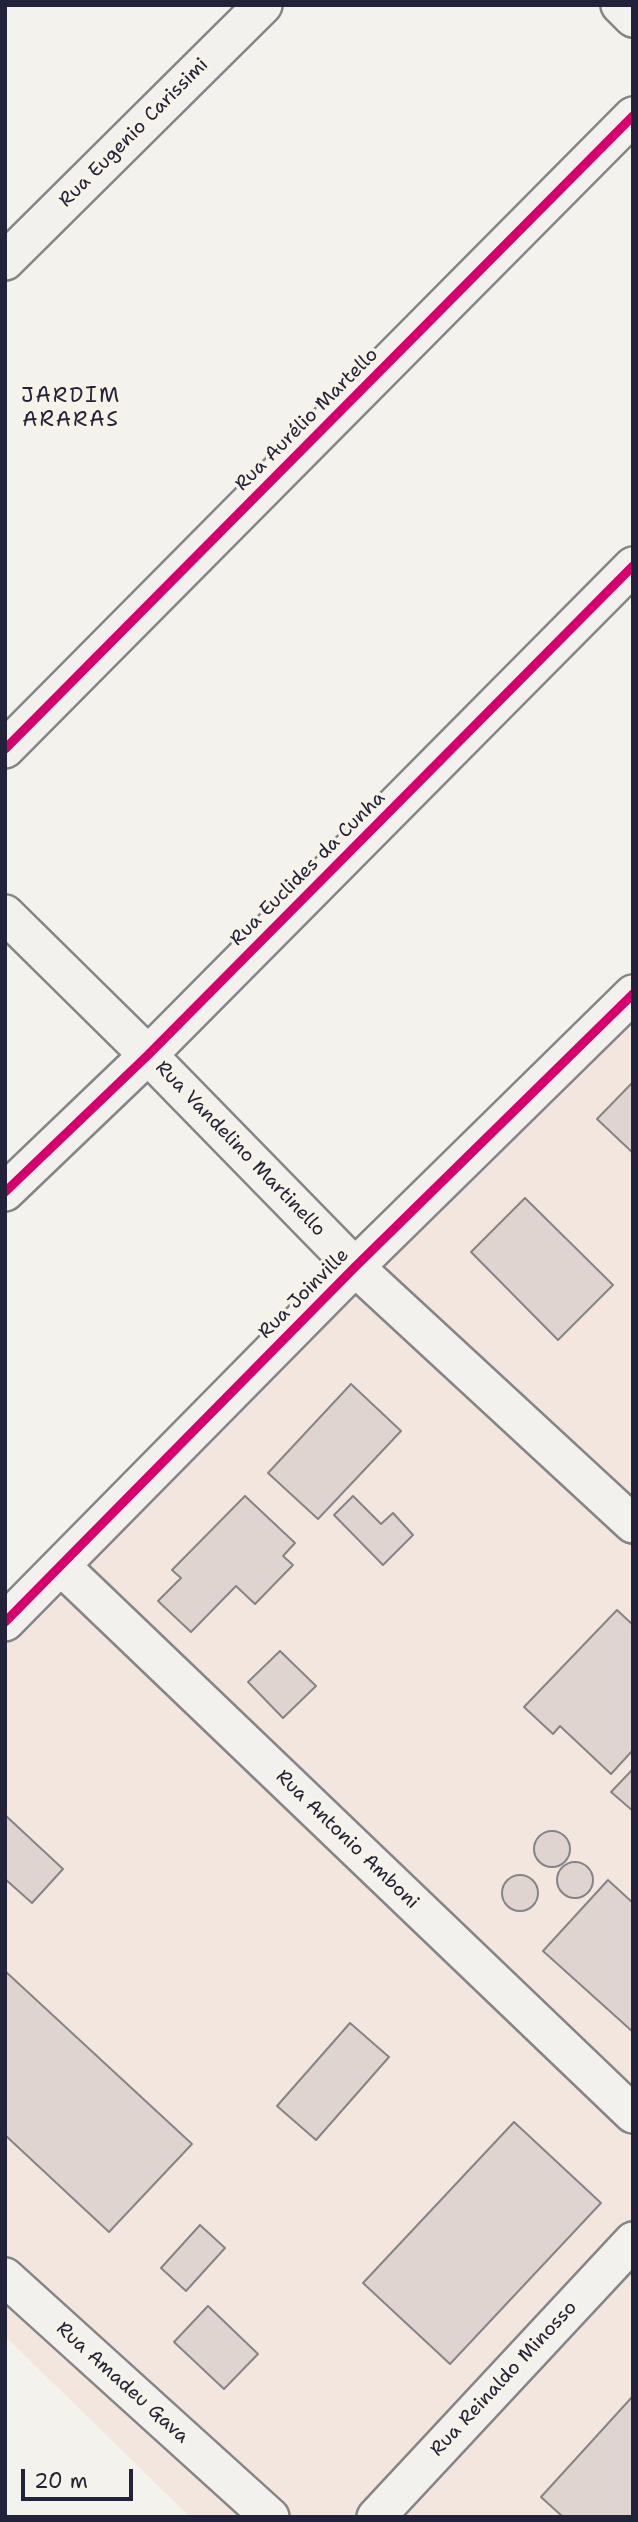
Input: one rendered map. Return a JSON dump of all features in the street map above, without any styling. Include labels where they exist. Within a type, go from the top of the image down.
[{"type":"street","name":"Rua Eugenio Carissimi","points":[[5,261],[263,5]]},
{"type":"street","points":[[620,5],[633,18]]},
{"type":"street","name":"Rua Aurélio Martello","points":[[5,749],[633,116]]},
{"type":"street","name":"Rua Euclides da Cunha","points":[[5,1192],[148,1055],[633,566]]},
{"type":"street","name":"Rua Vandelino Martinello","points":[[5,914],[148,1055],[355,1267],[633,1524]]},
{"type":"street","name":"Rua Joinville","points":[[5,1622],[355,1267],[633,995]]},
{"type":"street","name":"Rua Antonio Amboni","points":[[61,1566],[633,2114]]},
{"type":"street","name":"Rua Reinaldo Minosso","points":[[376,2517],[633,2241]]},
{"type":"street","name":"Rua Amadeu Gava","points":[[5,2277],[270,2517]]},
{"type":"shaded area","points":[[633,1016],[633,2517],[190,2517],[5,2336],[5,1631]]},
{"type":"building","points":[[633,1082],[633,1153],[597,1119]]},
{"type":"building","points":[[525,1198],[613,1285],[558,1340],[471,1252]]},
{"type":"building","points":[[351,1384],[401,1431],[318,1519],[268,1473]]},
{"type":"building","points":[[245,1496],[295,1543],[283,1556],[293,1565],[255,1604],[236,1586],[191,1632],[158,1601],[181,1578],[172,1570]]},
{"type":"building","points":[[353,1496],[381,1524],[393,1513],[413,1535],[383,1565],[334,1515]]},
{"type":"building","points":[[617,1610],[633,1625],[633,1750],[611,1774],[560,1726],[553,1734],[524,1707]]},
{"type":"building","points":[[280,1651],[316,1686],[283,1718],[248,1682]]},
{"type":"building","points":[[633,1769],[633,1811],[611,1792]]},
{"type":"building","points":[[5,1815],[63,1869],[32,1903],[5,1879]]},
{"type":"building","points":[[552,1831],[565,1836],[570,1849],[565,1862],[552,1867],[539,1862],[534,1849],[539,1836]]},
{"type":"building","points":[[575,1862],[588,1867],[593,1880],[588,1893],[575,1898],[562,1893],[557,1880],[562,1867]]},
{"type":"building","points":[[520,1875],[533,1880],[538,1893],[533,1906],[520,1911],[507,1906],[502,1893],[507,1880]]},
{"type":"building","points":[[608,1880],[633,1903],[633,2032],[543,1951]]},
{"type":"building","points":[[5,1971],[192,2144],[109,2232],[5,2135]]},
{"type":"building","points":[[350,2023],[389,2057],[316,2140],[277,2106]]},
{"type":"building","points":[[514,2122],[601,2203],[450,2364],[363,2283]]},
{"type":"building","points":[[200,2225],[225,2248],[186,2291],[161,2268]]},
{"type":"building","points":[[208,2306],[258,2354],[224,2389],[174,2342]]},
{"type":"building","points":[[633,2396],[633,2517],[563,2517],[541,2497]]},
{"type":"cycle path","points":[[5,749],[633,116]]},
{"type":"cycle path","points":[[5,1192],[148,1055],[633,566]]},
{"type":"cycle path","points":[[5,1622],[355,1267],[633,994]]},
{"type":"district","name":"JARDIM ARARAS","points":[[71,409]]}]
